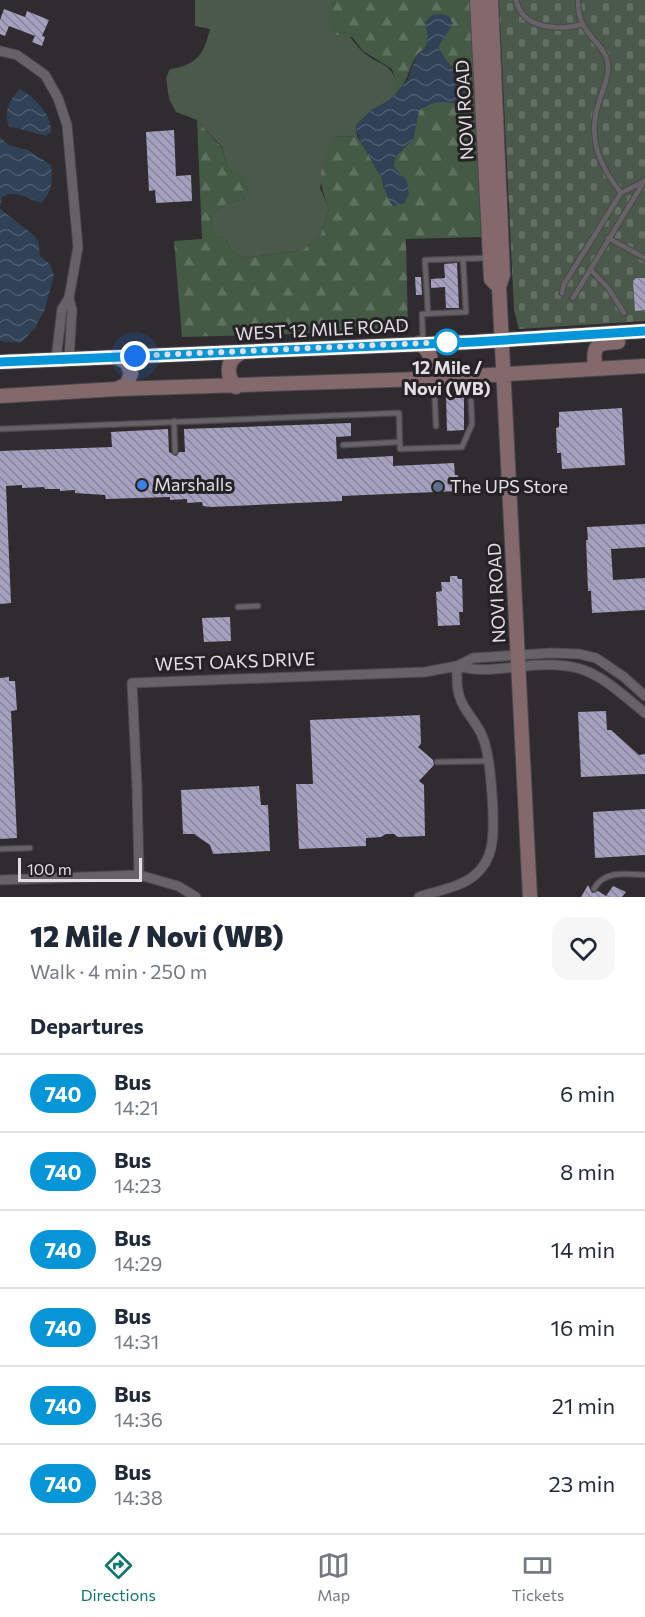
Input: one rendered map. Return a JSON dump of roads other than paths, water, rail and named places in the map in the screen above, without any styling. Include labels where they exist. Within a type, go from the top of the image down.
[{"type":"main road","name":"NOVI ROAD","points":[[477,0],[491,279],[499,287]]},
{"type":"main road","name":"NOVI ROAD","points":[[490,0],[503,275],[499,287],[530,897]]},
{"type":"main road","name":"WEST 12 MILE ROAD","points":[[0,362],[502,340],[645,331]]},
{"type":"main road","points":[[595,369],[594,351],[600,344],[645,340]]},
{"type":"main road","points":[[421,343],[430,354],[432,361],[428,379]]},
{"type":"main road","points":[[236,387],[230,380],[228,371],[230,362],[236,355],[245,352]]},
{"type":"main road","points":[[117,357],[127,363],[130,373],[127,384],[117,389]]},
{"type":"main road","points":[[0,396],[117,389],[236,387],[428,379],[644,365]]},
{"type":"street","points":[[0,51],[16,56],[45,75],[58,98],[67,125],[78,247],[69,298],[72,310],[63,359]]},
{"type":"street","points":[[518,661],[551,652],[596,658],[624,677],[645,696]]},
{"type":"street","name":"WEST OAKS DRIVE","points":[[139,875],[132,683],[398,674],[457,666],[473,658],[518,661]]},
{"type":"street","points":[[518,661],[580,668],[605,680],[645,713]]},
{"type":"street","points":[[419,897],[468,880],[486,862],[491,849],[493,834],[489,761],[483,737],[459,698],[457,666]]},
{"type":"street","points":[[0,880],[139,875],[178,886],[196,897]]},
{"type":"lane","points":[[516,0],[521,13],[527,19],[543,26],[559,28],[583,24]]},
{"type":"lane","points":[[578,0],[583,24],[607,61],[608,72],[596,117],[595,139],[600,161],[606,174],[621,193]]},
{"type":"lane","points":[[562,293],[564,284],[621,193],[644,181]]},
{"type":"lane","points":[[573,298],[644,181]]},
{"type":"lane","points":[[608,238],[645,258]]},
{"type":"lane","points":[[428,314],[425,260],[490,258]]},
{"type":"lane","points":[[421,343],[422,314],[466,312],[463,259]]},
{"type":"lane","points":[[590,269],[609,290],[624,313]]},
{"type":"lane","points":[[428,379],[436,426]]},
{"type":"lane","points":[[0,429],[399,414],[400,449],[462,447],[472,424],[471,400]]},
{"type":"lane","points":[[174,422],[175,452]]},
{"type":"lane","points":[[343,445],[400,442]]},
{"type":"lane","points":[[238,607],[258,606]]},
{"type":"lane","points":[[437,762],[489,761]]},
{"type":"lane","points":[[0,849],[30,848]]},
{"type":"lane","points":[[594,889],[600,879],[612,875],[645,875]]},
{"type":"water","points":[[432,15],[449,16],[453,24],[438,47],[468,87],[469,110],[450,102],[438,102],[419,110],[413,139],[396,156],[393,166],[407,181],[409,194],[404,203],[394,206],[387,195],[381,176],[366,152],[356,125],[372,110],[390,100],[407,81],[416,57],[426,47],[428,37],[425,22]]},
{"type":"water","points":[[20,89],[36,101],[49,119],[51,132],[46,136],[9,126],[8,106]]},
{"type":"water","points":[[0,137],[9,145],[28,150],[51,165],[51,186],[41,203],[12,194],[2,197],[0,208]]},
{"type":"water","points":[[0,208],[36,237],[40,256],[50,264],[54,275],[45,309],[35,328],[21,343],[0,341]]},
{"type":"place","name":"12 Mile / Novi (WB)","points":[[447,342]]},
{"type":"place","name":"Marshalls","points":[[142,485]]},
{"type":"place","name":"The UPS Store","points":[[438,487]]}]
